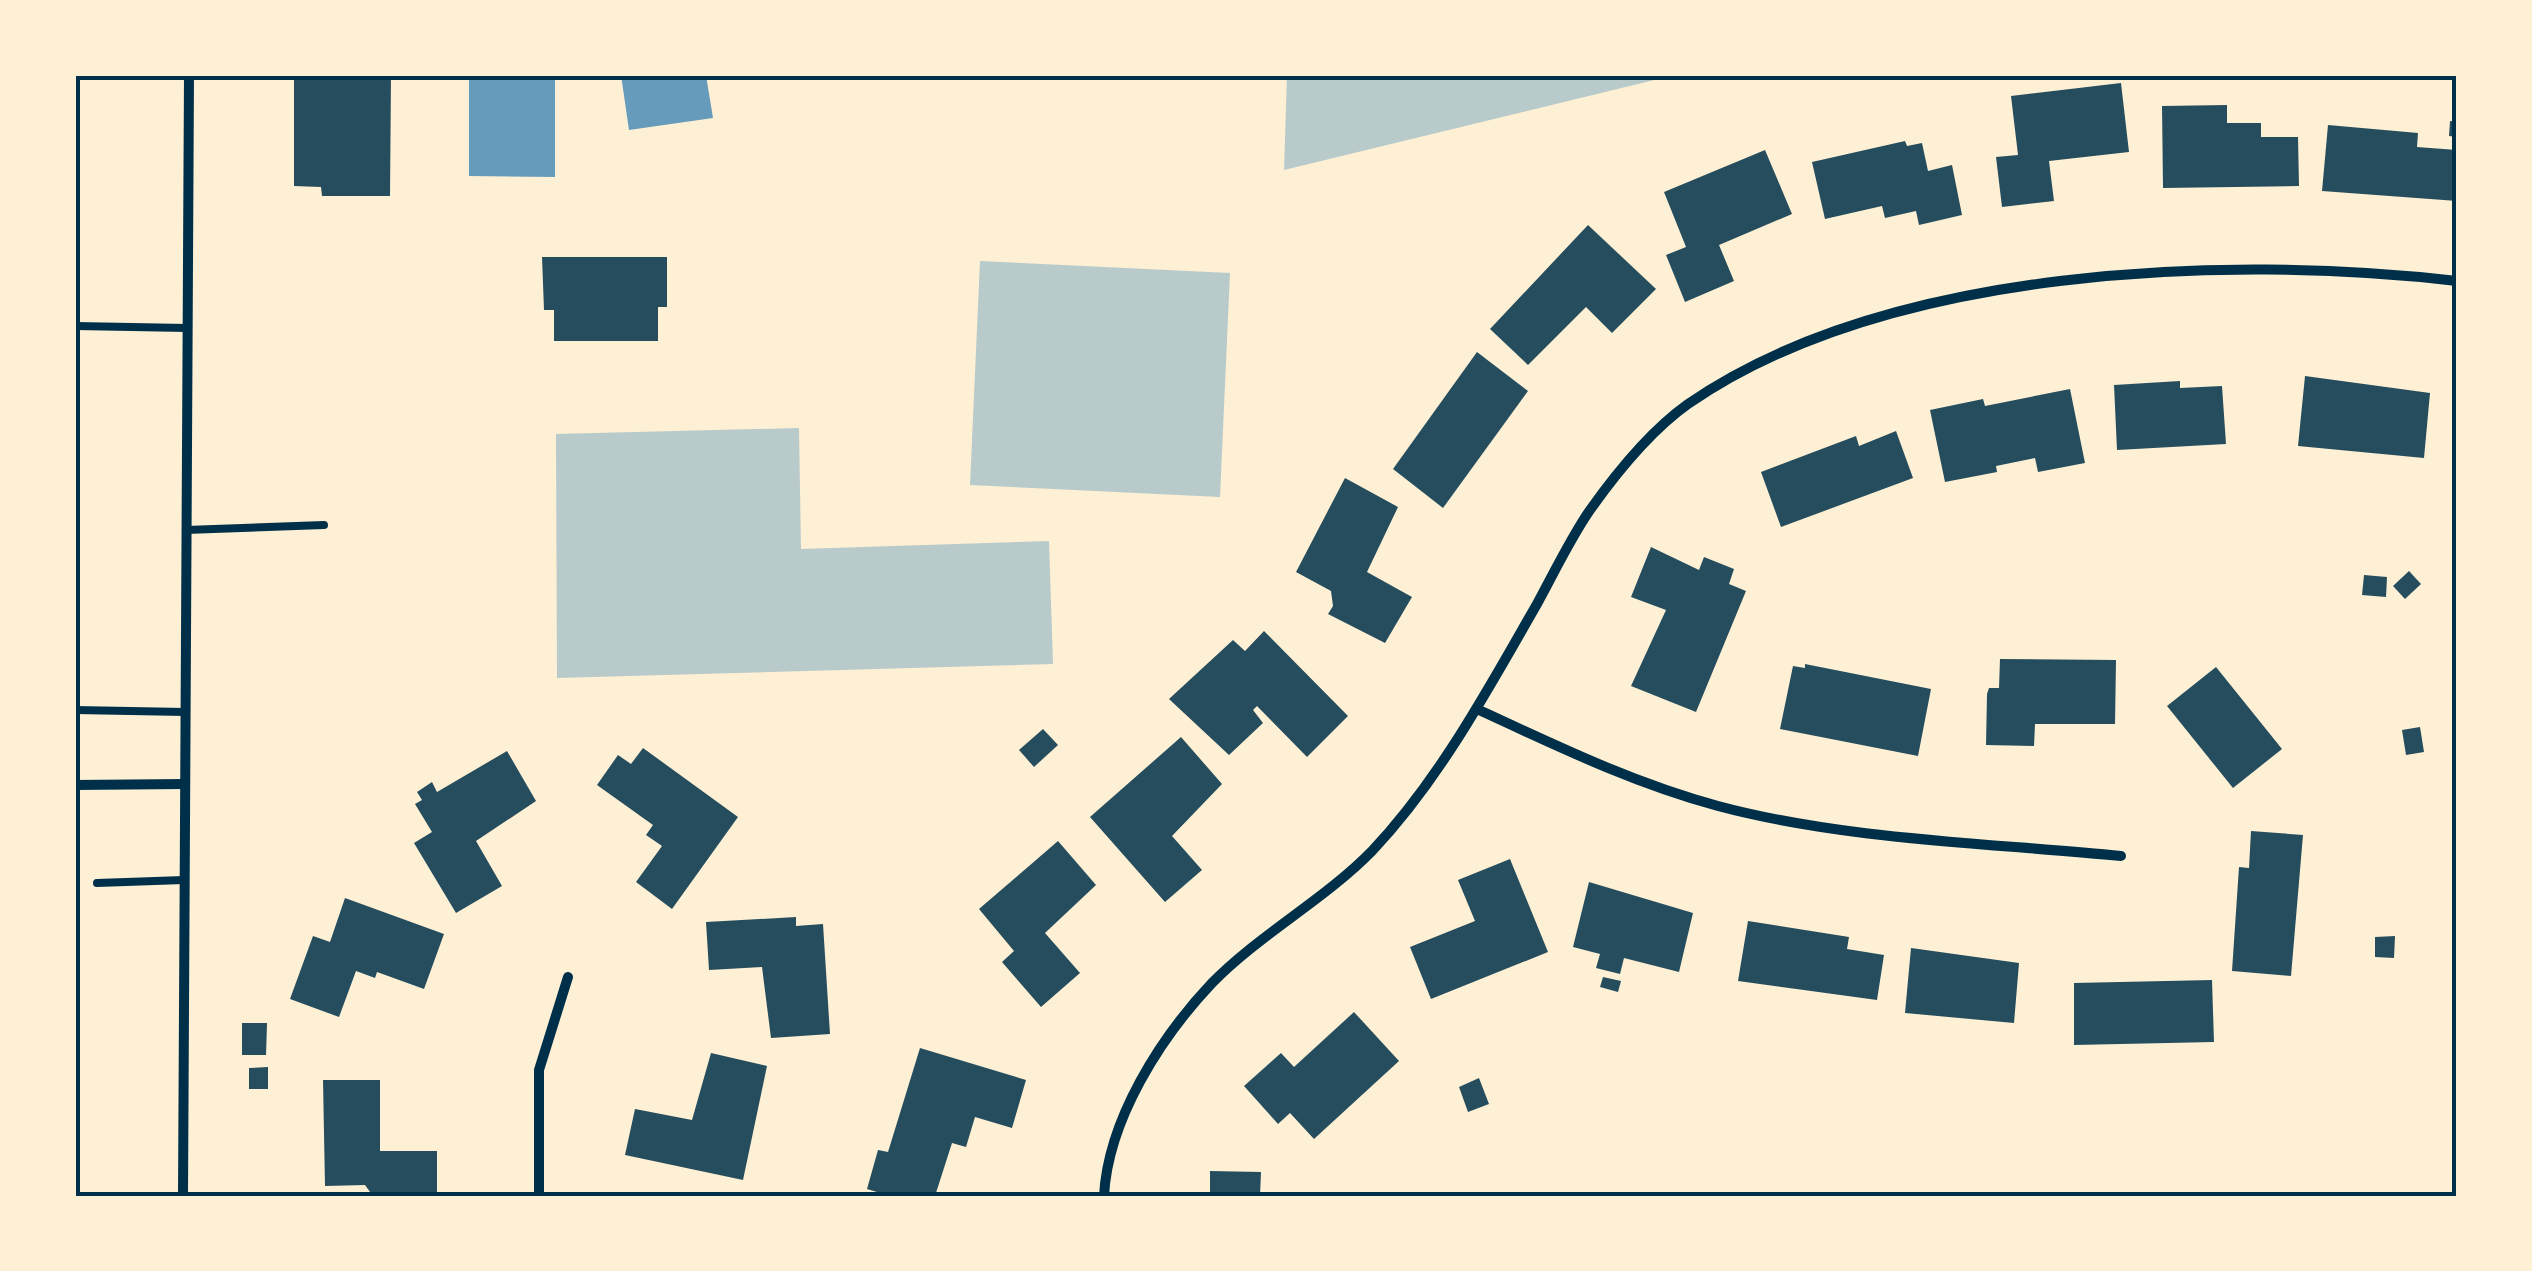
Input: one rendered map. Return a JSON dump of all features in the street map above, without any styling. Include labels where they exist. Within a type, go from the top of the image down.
[{"type":"street","points":[[183,1196],[188,75]]},
{"type":"street","points":[[1104,1196],[1106,1162],[1130,1102],[1213,983],[1371,851],[1478,708],[1589,512],[1639,449],[1686,405],[1756,366],[1862,322],[1962,296],[2164,271],[2256,266],[2457,281]]},
{"type":"street","points":[[1478,708],[1622,776],[1721,807],[1812,825],[2121,856]]},
{"type":"street","points":[[75,785],[185,784]]},
{"type":"street","points":[[539,1196],[539,1070],[568,978]]},
{"type":"lane","points":[[75,326],[187,328]]},
{"type":"lane","points":[[186,530],[324,525]]},
{"type":"lane","points":[[75,710],[185,712]]},
{"type":"lane","points":[[98,883],[184,880]]},
{"type":"shaded area","points":[[1287,75],[1675,75],[1284,170]]},
{"type":"shaded area","points":[[980,261],[1230,273],[1220,497],[970,485]]},
{"type":"shaded area","points":[[799,428],[801,549],[1049,541],[1053,664],[557,678],[556,434]]},
{"type":"water","points":[[469,75],[555,75],[555,177],[469,176]]},
{"type":"water","points":[[621,75],[706,75],[713,118],[629,130]]},
{"type":"building","points":[[294,75],[391,75],[390,196],[322,196],[321,187],[294,186]]},
{"type":"building","points":[[2121,83],[2129,152],[2049,161],[2054,201],[2002,207],[1996,157],[2018,155],[2011,96]]},
{"type":"building","points":[[2227,105],[2227,123],[2261,123],[2261,137],[2298,137],[2299,186],[2163,188],[2162,106]]},
{"type":"building","points":[[2450,121],[2457,122],[2457,137],[2449,136]]},
{"type":"building","points":[[2328,125],[2418,133],[2417,147],[2457,150],[2457,201],[2322,191]]},
{"type":"building","points":[[1905,141],[1907,146],[1922,143],[1928,171],[1952,165],[1962,215],[1919,225],[1916,211],[1885,218],[1882,206],[1825,219],[1812,162]]},
{"type":"building","points":[[1765,150],[1792,214],[1719,245],[1734,281],[1685,302],[1666,255],[1686,247],[1664,192]]},
{"type":"building","points":[[1588,225],[1656,289],[1612,333],[1586,307],[1528,365],[1490,329]]},
{"type":"building","points":[[542,257],[667,257],[667,307],[658,307],[658,341],[554,341],[554,310],[544,310]]},
{"type":"building","points":[[1477,352],[1528,391],[1443,508],[1393,469]]},
{"type":"building","points":[[2305,376],[2430,393],[2424,458],[2298,446]]},
{"type":"building","points":[[2180,381],[2180,388],[2222,386],[2226,444],[2117,450],[2114,385]]},
{"type":"building","points":[[2070,389],[2085,463],[2038,472],[2035,458],[1996,466],[1997,472],[1945,482],[1930,410],[1983,399],[1985,406]]},
{"type":"building","points":[[1896,431],[1913,478],[1781,527],[1761,472],[1856,436],[1859,446]]},
{"type":"building","points":[[1345,478],[1398,507],[1367,572],[1412,597],[1385,643],[1328,614],[1333,606],[1331,591],[1296,572]]},
{"type":"building","points":[[1651,547],[1699,570],[1704,557],[1734,569],[1729,584],[1746,591],[1696,712],[1631,686],[1666,610],[1631,597]]},
{"type":"building","points":[[2409,571],[2421,584],[2405,599],[2393,586]]},
{"type":"building","points":[[2364,575],[2387,577],[2386,597],[2362,595]]},
{"type":"building","points":[[1264,631],[1348,716],[1307,757],[1257,706],[1253,710],[1263,723],[1229,755],[1169,699],[1233,640],[1245,651]]},
{"type":"building","points":[[2000,659],[2116,660],[2115,724],[2035,724],[2034,746],[1986,745],[1987,694],[1989,688],[1999,688]]},
{"type":"building","points":[[1805,664],[1931,689],[1918,756],[1780,729],[1793,666],[1805,668]]},
{"type":"building","points":[[2216,667],[2282,749],[2233,788],[2167,706]]},
{"type":"building","points":[[2420,727],[2424,752],[2406,755],[2402,730]]},
{"type":"building","points":[[1043,729],[1058,745],[1034,767],[1019,750]]},
{"type":"building","points":[[1181,737],[1222,784],[1172,836],[1202,870],[1165,902],[1090,817]]},
{"type":"building","points":[[643,748],[738,817],[672,909],[636,882],[662,846],[646,835],[653,825],[597,785],[618,755],[631,764]]},
{"type":"building","points":[[507,751],[536,801],[476,841],[502,886],[456,913],[414,843],[432,832],[415,804],[422,800],[417,792],[432,782],[437,792]]},
{"type":"building","points":[[2251,831],[2303,835],[2291,976],[2232,971],[2239,867],[2249,868]]},
{"type":"building","points":[[1058,841],[1096,885],[1045,933],[1080,973],[1041,1007],[1002,962],[1014,951],[979,909]]},
{"type":"building","points":[[1510,859],[1548,952],[1431,999],[1410,947],[1475,921],[1458,880]]},
{"type":"building","points":[[1589,882],[1693,913],[1679,972],[1624,958],[1620,974],[1596,968],[1600,954],[1573,947]]},
{"type":"building","points":[[345,898],[444,934],[424,989],[377,972],[375,978],[356,971],[339,1017],[290,999],[313,936],[330,942]]},
{"type":"building","points":[[796,917],[796,926],[823,924],[830,1034],[771,1038],[762,967],[709,970],[706,922]]},
{"type":"building","points":[[1748,921],[1849,937],[1847,949],[1884,955],[1877,1000],[1738,981]]},
{"type":"building","points":[[2395,936],[2394,958],[2375,957],[2375,937]]},
{"type":"building","points":[[1911,948],[2019,963],[2014,1023],[1905,1013]]},
{"type":"building","points":[[1603,977],[1621,981],[1618,992],[1600,987]]},
{"type":"building","points":[[2212,980],[2214,1042],[2074,1045],[2074,983]]},
{"type":"building","points":[[1354,1012],[1399,1061],[1314,1139],[1290,1113],[1278,1124],[1244,1086],[1281,1053],[1294,1067]]},
{"type":"building","points":[[242,1023],[267,1023],[266,1055],[242,1055]]},
{"type":"building","points":[[920,1048],[1026,1080],[1012,1128],[975,1117],[966,1147],[952,1143],[935,1196],[914,1192],[913,1196],[890,1196],[867,1189],[878,1150],[888,1152]]},
{"type":"building","points":[[711,1053],[767,1066],[743,1180],[625,1155],[635,1109],[692,1120]]},
{"type":"building","points":[[268,1067],[268,1089],[249,1089],[249,1068]]},
{"type":"building","points":[[1479,1078],[1489,1104],[1468,1112],[1459,1087]]},
{"type":"building","points":[[323,1080],[380,1080],[380,1151],[437,1151],[437,1196],[373,1196],[365,1185],[325,1186]]},
{"type":"building","points":[[1210,1171],[1261,1172],[1260,1196],[1210,1196]]}]
